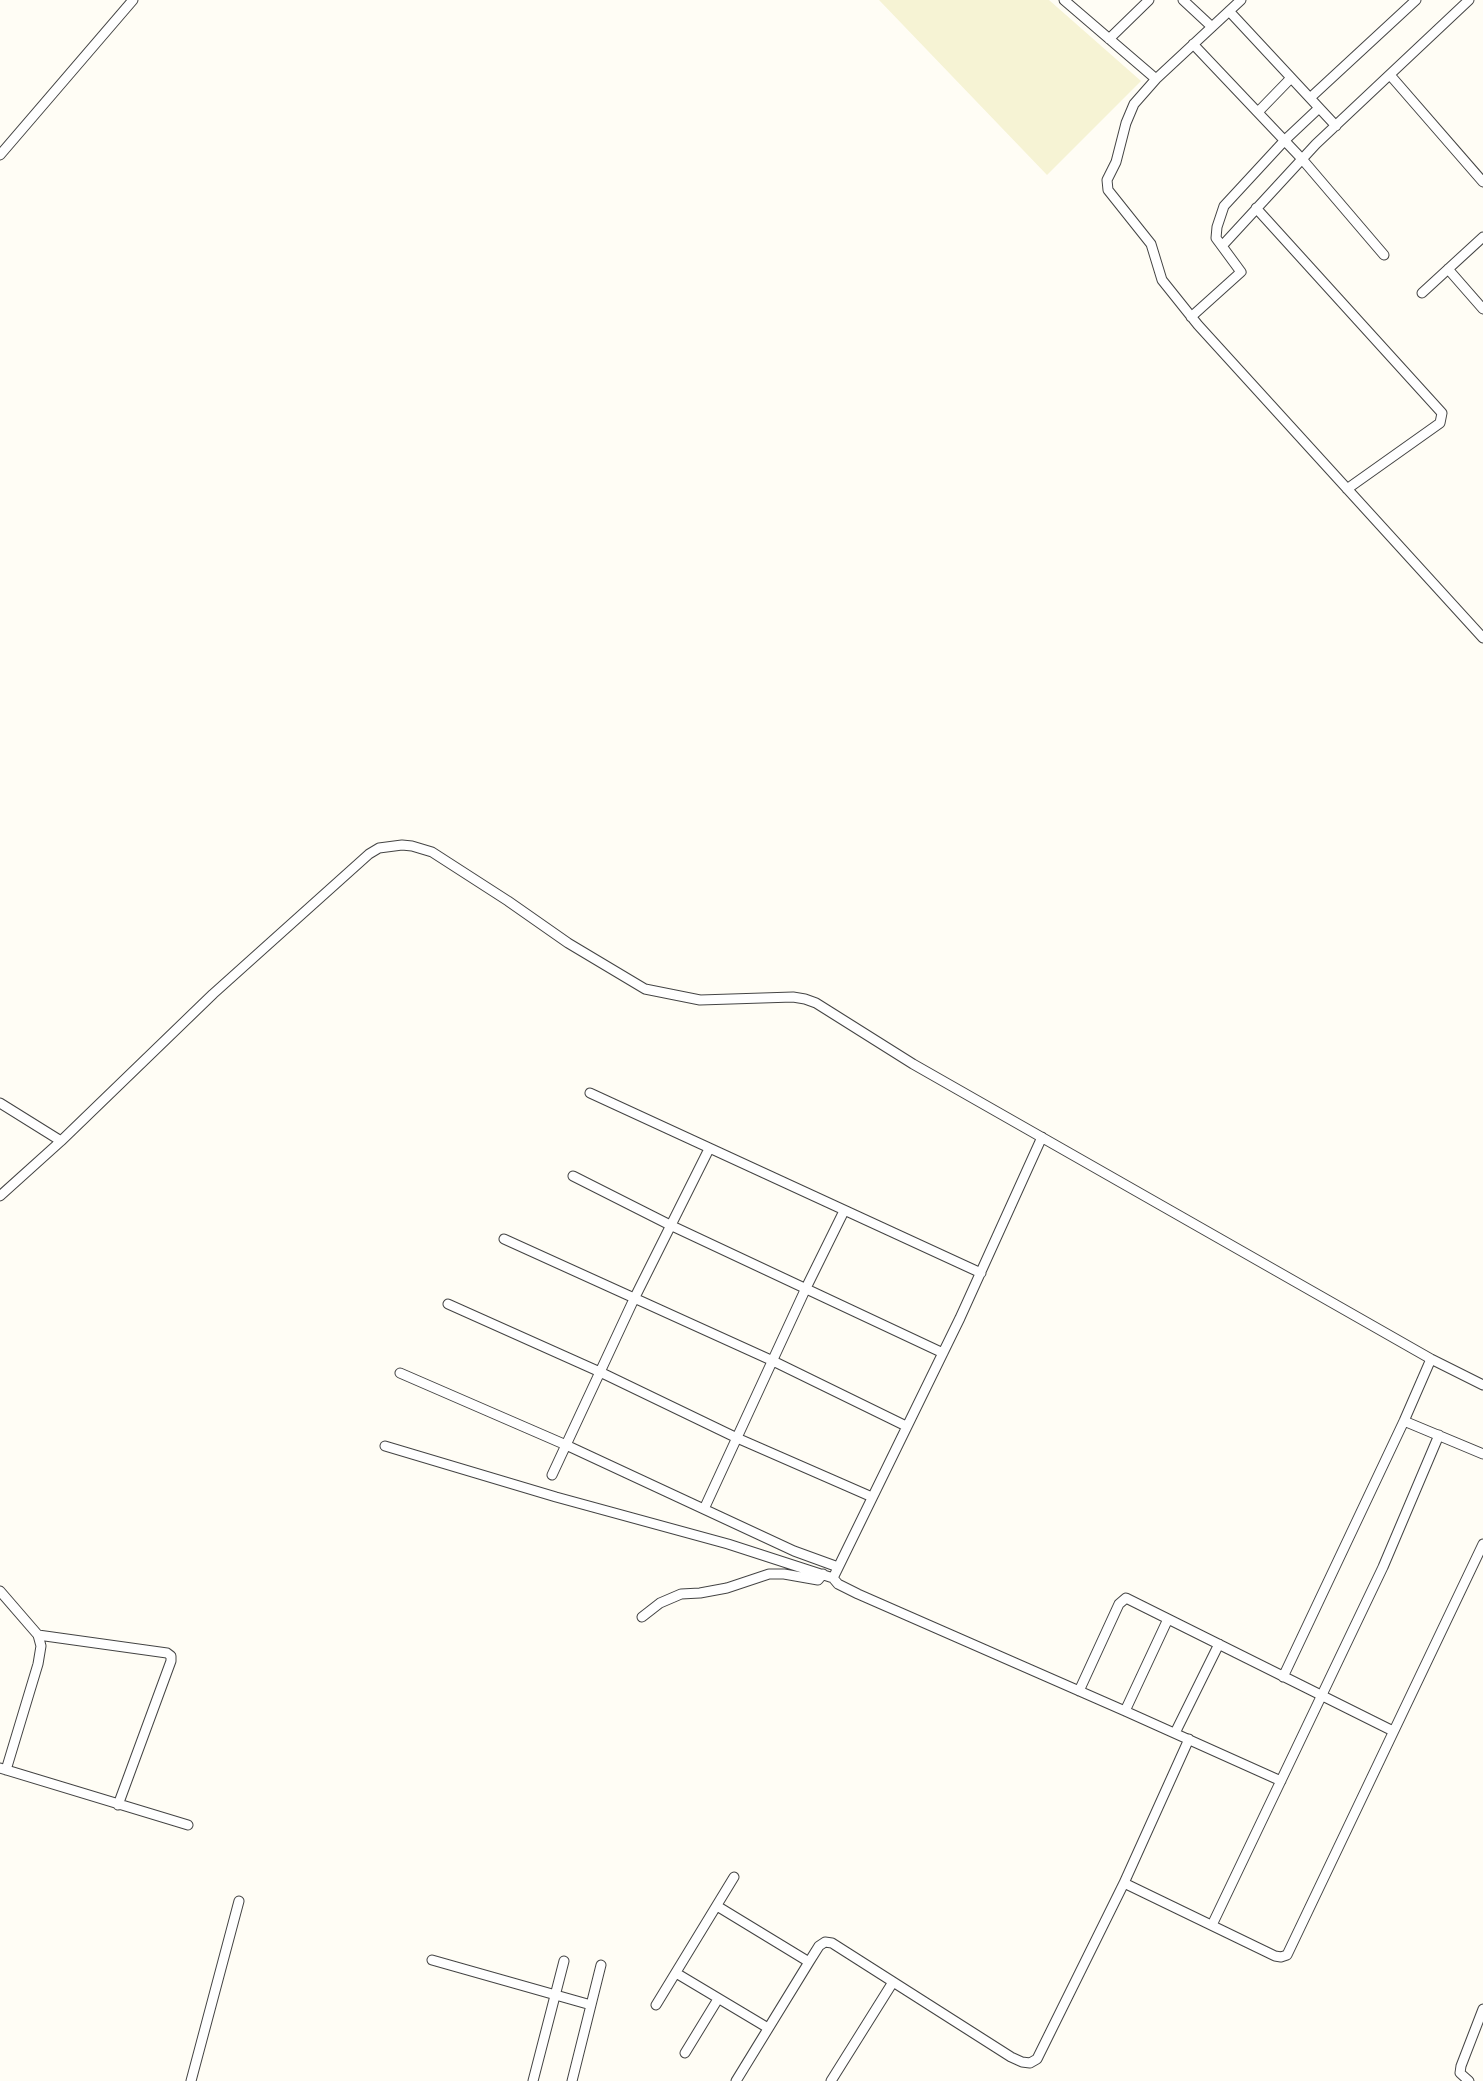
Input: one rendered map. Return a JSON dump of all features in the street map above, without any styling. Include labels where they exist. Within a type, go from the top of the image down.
[{"type":"street","points":[[0,155],[133,0]]},
{"type":"street","points":[[1064,0],[1156,79]]},
{"type":"street","points":[[1109,39],[1149,0]]},
{"type":"street","points":[[1183,0],[1212,27]]},
{"type":"street","points":[[1241,0],[1156,79],[1134,104],[1106,185],[1112,198],[1151,244],[1162,280],[1191,317],[1483,638]]},
{"type":"street","points":[[1310,98],[1416,0]]},
{"type":"street","points":[[1222,246],[1302,159],[1469,0]]},
{"type":"street","points":[[1230,11],[1336,126]]},
{"type":"street","points":[[1193,44],[1285,140],[1384,255]]},
{"type":"street","points":[[1390,75],[1483,182]]},
{"type":"street","points":[[1258,112],[1291,78]]},
{"type":"street","points":[[1191,317],[1241,272],[1216,235],[1224,206],[1285,140],[1320,108]]},
{"type":"street","points":[[1256,208],[1442,413],[1440,423],[1347,489]]},
{"type":"street","points":[[1422,292],[1483,237]]},
{"type":"street","points":[[1448,269],[1483,310]]},
{"type":"street","points":[[0,1196],[61,1141],[213,994],[369,854],[379,848],[402,845],[432,852],[508,901],[568,943],[645,989],[700,1000],[805,999],[816,1003],[913,1064],[1431,1359],[1483,1385]]},
{"type":"street","points":[[590,1093],[981,1273]]},
{"type":"street","points":[[0,1103],[61,1141]]},
{"type":"street","points":[[834,1578],[981,1273],[1042,1137]]},
{"type":"street","points":[[552,1475],[634,1299],[709,1149]]},
{"type":"street","points":[[573,1176],[670,1225],[942,1353]]},
{"type":"street","points":[[704,1509],[806,1288],[844,1211]]},
{"type":"street","points":[[504,1239],[773,1362],[906,1426]]},
{"type":"street","points":[[448,1304],[600,1372],[737,1438],[872,1498]]},
{"type":"street","points":[[1283,1677],[1404,1421],[1431,1359]]},
{"type":"street","points":[[400,1373],[566,1445],[794,1551],[838,1567]]},
{"type":"street","points":[[1404,1421],[1483,1454]]},
{"type":"street","points":[[1212,1925],[1383,1567],[1439,1435]]},
{"type":"street","points":[[385,1446],[834,1578],[838,1584],[858,1594],[1281,1781]]},
{"type":"street","points":[[1124,1883],[1275,1956],[1287,1955],[1483,1544]]},
{"type":"street","points":[[775,1574],[778,1560]]},
{"type":"street","points":[[642,1617],[660,1603],[676,1596],[727,1588],[761,1576],[775,1574],[818,1580],[823,1574]]},
{"type":"street","points":[[0,1591],[38,1635],[41,1646],[40,1655],[3,1769],[188,1825]]},
{"type":"street","points":[[1079,1691],[1122,1600],[1126,1598],[1393,1731]]},
{"type":"street","points":[[1125,1711],[1168,1619]]},
{"type":"street","points":[[38,1635],[168,1653],[170,1656],[171,1661],[118,1805]]},
{"type":"street","points":[[1175,1733],[1219,1644]]},
{"type":"street","points":[[736,2081],[819,1946],[825,1942],[832,1943],[1011,2057],[1030,2063],[1037,2059],[1124,1883],[1189,1740]]},
{"type":"street","points":[[656,2005],[734,1878]]},
{"type":"street","points":[[191,2081],[239,1901]]},
{"type":"street","points":[[717,1906],[809,1962]]},
{"type":"street","points":[[432,1960],[591,2005]]},
{"type":"street","points":[[533,2081],[564,1961]]},
{"type":"street","points":[[572,2081],[601,1965]]},
{"type":"street","points":[[676,1973],[768,2028]]},
{"type":"street","points":[[832,2081],[893,1982]]},
{"type":"street","points":[[685,2053],[718,1999]]},
{"type":"street","points":[[1469,2081],[1460,2073],[1461,2066],[1483,2009]]},
{"type":"shaded area","points":[[879,0],[1049,0],[1141,81],[1047,175]]}]
